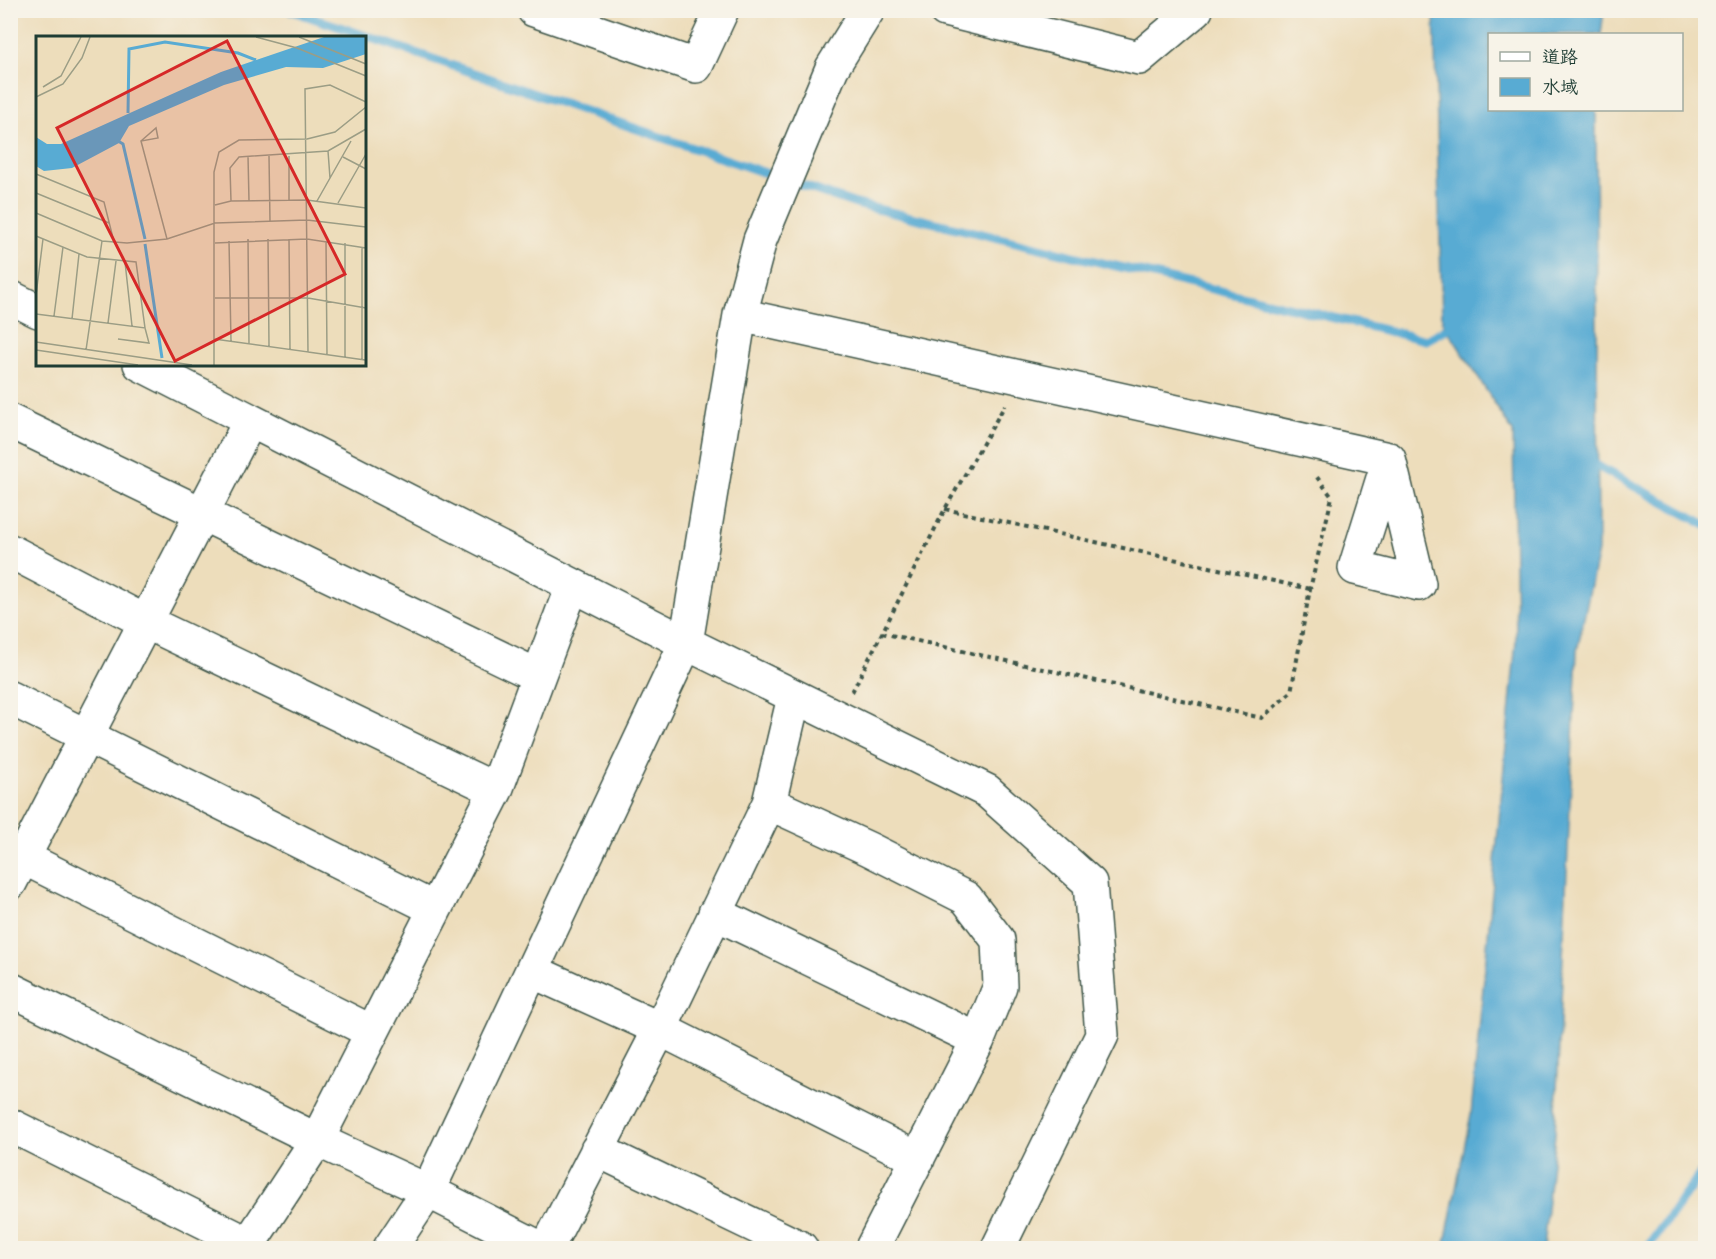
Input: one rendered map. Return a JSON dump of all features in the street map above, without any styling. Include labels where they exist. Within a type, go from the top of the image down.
[{"type":"street","points":[[534,10],[696,66],[722,10]]},
{"type":"street","points":[[390,1248],[428,1191],[686,644],[740,315],[760,240],[832,68],[868,10]]},
{"type":"street","points":[[945,10],[1013,18],[1139,58],[1196,10]]},
{"type":"street","points":[[10,297],[36,310]]},
{"type":"street","points":[[740,315],[1389,459]]},
{"type":"street","points":[[144,366],[686,644],[987,791],[1090,883],[1102,1035],[998,1248]]},
{"type":"street","points":[[10,421],[538,676]]},
{"type":"street","points":[[250,421],[87,736],[15,863],[372,1032]]},
{"type":"street","points":[[10,551],[146,622],[496,790]]},
{"type":"street","points":[[10,1125],[247,1246],[317,1140],[496,790],[572,586]]},
{"type":"street","points":[[10,698],[435,909]]},
{"type":"street","points":[[547,1248],[660,1029],[769,803],[794,698]]},
{"type":"street","points":[[769,803],[869,849],[966,898],[998,940],[1000,986],[978,1040],[872,1248]]},
{"type":"street","points":[[716,913],[978,1040]]},
{"type":"street","points":[[532,971],[660,1029],[918,1159]]},
{"type":"street","points":[[10,989],[317,1140],[428,1191],[540,1248]]},
{"type":"street","points":[[597,1150],[801,1248]]},
{"type":"path","points":[[838,719],[945,509],[1010,395]]},
{"type":"path","points":[[882,633],[1262,718],[1291,692],[1310,589],[1332,496],[1311,470]]},
{"type":"path","points":[[945,509],[1310,589]]},
{"type":"water","points":[[1434,11],[1604,11],[1601,33],[1488,33],[1488,111],[1596,111],[1598,551],[1577,651],[1555,1134],[1543,1248],[1444,1248],[1471,1114],[1516,641],[1513,432],[1442,321]]},
{"type":"waterway","points":[[290,10],[366,36]]},
{"type":"waterway","points":[[366,36],[856,204],[1426,340],[1456,324]]},
{"type":"waterway","points":[[1588,461],[1706,525]]},
{"type":"waterway","points":[[1647,1248],[1706,1166]]}]
